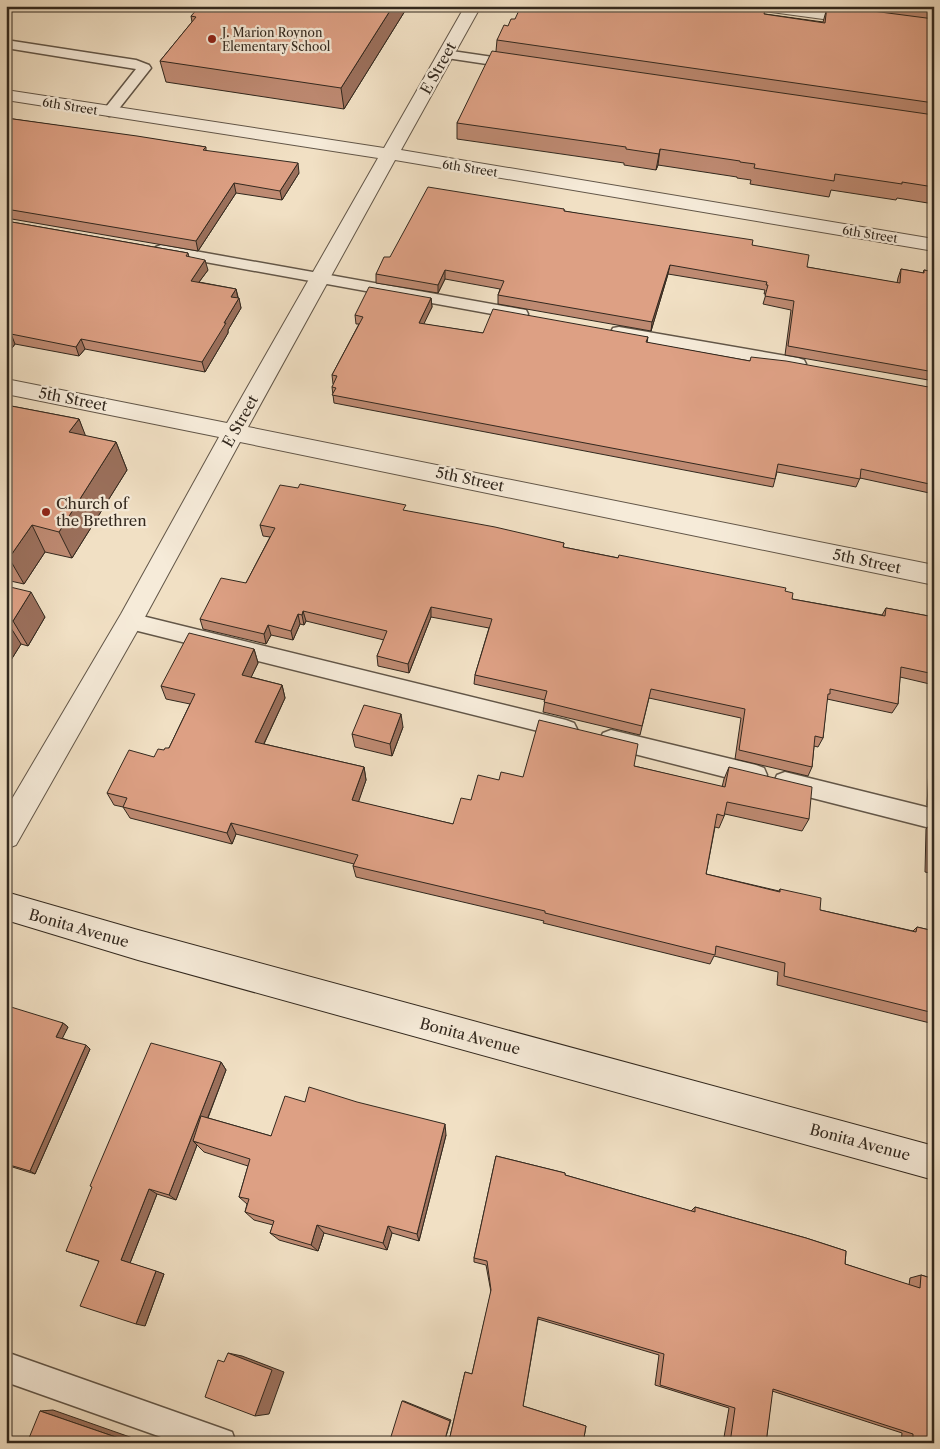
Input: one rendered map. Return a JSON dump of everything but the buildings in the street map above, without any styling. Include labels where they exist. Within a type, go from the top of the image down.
[{"type":"street","name":"E Street","points":[[6,836],[130,621],[472,6]]},
{"type":"street","points":[[764,6],[934,29]]},
{"type":"street","name":"6th Street","points":[[6,95],[390,154],[934,244]]},
{"type":"street","name":"5th Street","points":[[6,386],[934,575]]},
{"type":"street","name":"Bonita Avenue","points":[[6,906],[138,945],[934,1163]]},
{"type":"lane","points":[[6,44],[136,64],[144,68],[109,112]]},
{"type":"lane","points":[[445,54],[524,66]]},
{"type":"lane","points":[[144,247],[535,317]]},
{"type":"lane","points":[[603,329],[817,368]]},
{"type":"lane","points":[[130,621],[934,819]]},
{"type":"lane","points":[[6,1367],[221,1443]]},
{"type":"place","name":"J. Marion Roynon Elementary School","points":[[212,39]]},
{"type":"place","name":"Church of the Brethren","points":[[46,512]]}]
